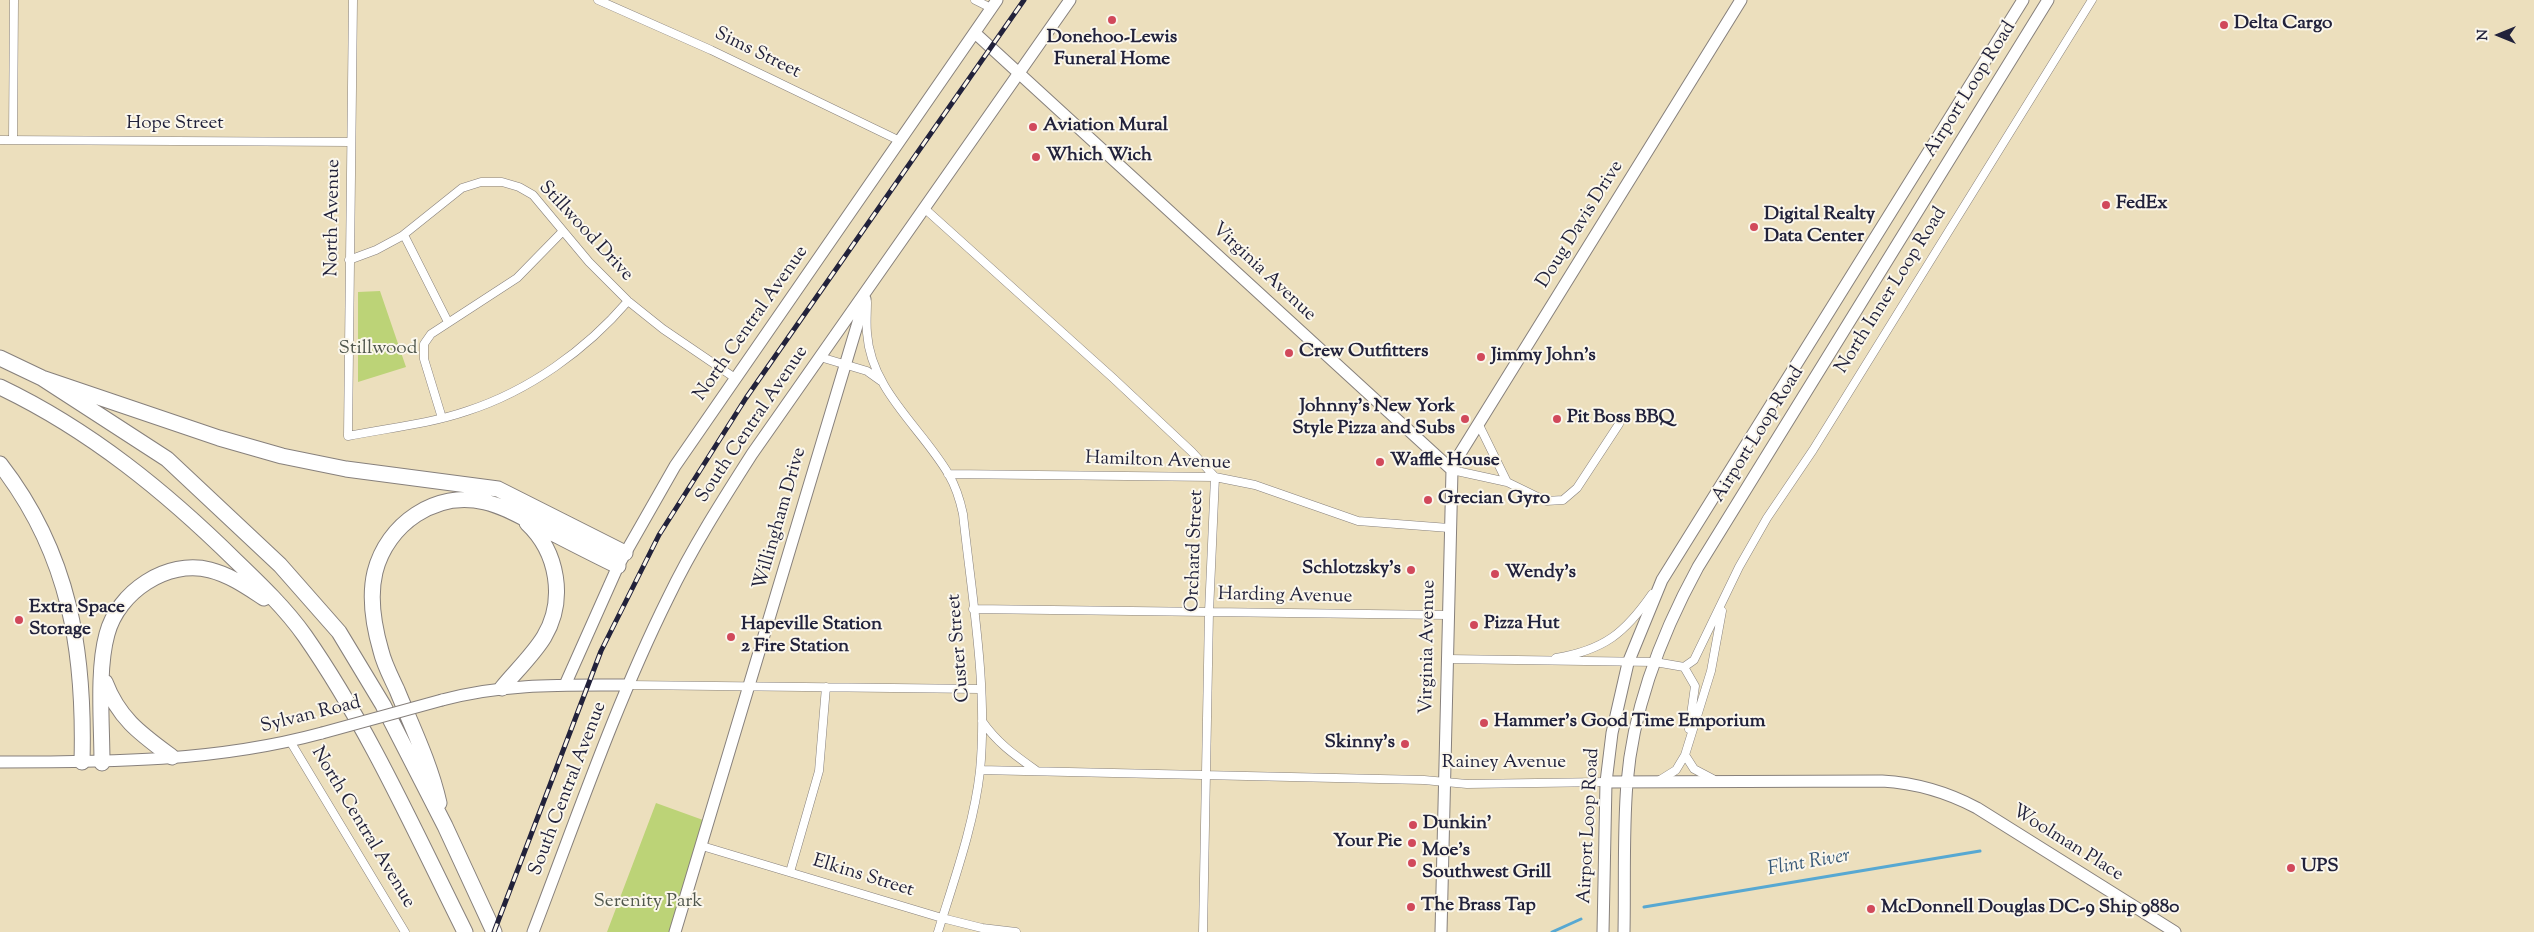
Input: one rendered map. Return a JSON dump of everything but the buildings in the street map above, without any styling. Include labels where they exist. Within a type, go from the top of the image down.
[{"type":"highway","points":[[0,358],[42,378],[219,438],[282,456],[346,469],[498,489],[517,497],[622,560]]},
{"type":"highway","points":[[42,378],[167,459],[280,565],[339,632],[382,705],[445,826],[494,932]]},
{"type":"highway","points":[[0,387],[74,428],[126,463],[199,524],[304,634],[341,691],[381,763],[465,932]]},
{"type":"highway","points":[[0,464],[40,527],[61,576],[70,607],[81,670],[83,707],[82,762]]},
{"type":"highway","points":[[445,826],[433,776],[381,652],[373,611],[374,574],[380,557],[399,528],[412,516],[429,507],[448,501],[467,500],[501,507],[622,560]]},
{"type":"highway","points":[[502,688],[543,638],[556,606],[556,581],[550,557],[535,530],[521,517]]},
{"type":"highway","points":[[102,763],[103,650],[107,631],[116,611],[129,595],[146,581],[167,572],[188,568],[210,570],[241,582],[284,612]]},
{"type":"highway","points":[[103,675],[111,698],[121,714],[133,727],[172,757]]},
{"type":"main road","name":"South Central Avenue","points":[[533,932],[628,685],[668,597],[715,512],[820,356],[1070,0]]},
{"type":"main road","name":"Doug Davis Drive","points":[[1452,470],[1478,424],[1741,0]]},
{"type":"main road","name":"Airport Loop Road","points":[[1603,932],[1606,782],[1612,733],[1628,663],[1662,580],[2023,0]]},
{"type":"main road","name":"Airport Loop Road","points":[[1624,932],[1627,782],[1637,718],[1655,662],[1675,610],[1698,567],[2048,0]]},
{"type":"main road","name":"North Central Avenue","points":[[565,685],[622,560],[675,466],[994,4]]},
{"type":"main road","name":"Virginia Avenue","points":[[975,33],[1452,470],[1449,528],[1441,932]]},
{"type":"main road","name":"Willingham Drive","points":[[675,932],[868,288]]},
{"type":"main road","name":"Sylvan Road","points":[[0,762],[102,763],[229,753],[290,741],[442,700],[502,688],[628,685]]},
{"type":"main road","name":"Rainey Avenue","points":[[1606,782],[1895,782],[1932,789],[1967,803]]},
{"type":"main road","name":"Woolman Place","points":[[1967,803],[2175,932]]},
{"type":"street","points":[[13,140],[14,0]]},
{"type":"street","name":"North Avenue","points":[[353,0],[348,436],[442,418]]},
{"type":"street","name":"Sims Street","points":[[598,0],[711,50],[900,141]]},
{"type":"street","points":[[975,0],[994,4]]},
{"type":"street","name":"North Inner Loop Road","points":[[1685,755],[1696,686],[1684,667],[1694,660],[1739,567],[1767,518],[1813,450],[2092,0]]},
{"type":"street","name":"Hope Street","points":[[0,140],[351,142]]},
{"type":"street","name":"Stillwood Drive","points":[[349,260],[376,250],[404,235],[462,188],[481,182],[502,182],[533,195],[589,262],[628,301],[663,329],[735,378]]},
{"type":"street","name":"Orchard Street","points":[[924,208],[1113,378],[1192,452],[1215,477],[1209,612],[1203,932]]},
{"type":"street","points":[[563,231],[517,278],[431,334],[424,344],[424,359],[442,418],[498,400],[532,382],[587,343],[608,325],[628,301]]},
{"type":"street","points":[[404,235],[448,322]]},
{"type":"street","name":"Custer Street","points":[[868,288],[866,335],[881,381],[897,407],[948,474],[958,493],[964,514],[980,689],[982,721],[980,770],[972,815],[938,932]]},
{"type":"street","name":"Custer Street","points":[[820,356],[866,371],[881,381]]},
{"type":"street","points":[[1478,424],[1507,482]]},
{"type":"street","points":[[1452,470],[1507,482],[1546,501],[1563,500],[1577,488],[1619,424]]},
{"type":"street","name":"Hamilton Avenue","points":[[948,474],[1215,477],[1255,485],[1358,521],[1449,528]]},
{"type":"street","name":"Airport Loop Road","points":[[1538,661],[1580,654],[1610,640],[1635,618],[1662,580]]},
{"type":"street","name":"North Inner Loop Road","points":[[1652,782],[1668,777],[1676,770],[1685,755],[1711,671],[1723,601]]},
{"type":"street","name":"Harding Avenue","points":[[973,609],[1447,615]]},
{"type":"street","points":[[1447,659],[1655,662],[1684,667]]},
{"type":"street","points":[[628,685],[980,689]]},
{"type":"street","points":[[790,872],[819,771],[823,744],[826,687]]},
{"type":"street","points":[[982,721],[993,737],[1010,753],[1037,771]]},
{"type":"street","name":"North Central Avenue","points":[[290,741],[405,932]]},
{"type":"street","points":[[1685,755],[1694,770],[1718,782]]},
{"type":"street","name":"Rainey Avenue","points":[[980,770],[1467,784],[1606,782]]},
{"type":"street","name":"Elkins Street","points":[[702,846],[942,918],[982,928],[1016,932]]},
{"type":"green space","name":"Stillwood","points":[[380,291],[406,367],[358,382],[358,292]]},
{"type":"green space","name":"Serenity Park","points":[[656,803],[703,820],[669,932],[607,932]]},
{"type":"waterway","name":"Flint River","points":[[1644,907],[1980,851]]},
{"type":"waterway","name":"Flint River","points":[[1552,932],[1581,919]]},
{"type":"railway","points":[[494,932],[601,651],[659,535],[746,398],[1024,0]]},
{"type":"place","name":"Donehoo-Lewis Funeral Home","points":[[1112,20]]},
{"type":"place","name":"Delta Cargo","points":[[2224,25]]},
{"type":"place","name":"Aviation Mural","points":[[1033,127]]},
{"type":"place","name":"Which Wich","points":[[1036,157]]},
{"type":"place","name":"FedEx","points":[[2106,205]]},
{"type":"place","name":"Digital Realty Data Center","points":[[1754,227]]},
{"type":"place","name":"Crew Outfitters","points":[[1289,353]]},
{"type":"place","name":"Jimmy John's","points":[[1481,357]]},
{"type":"place","name":"Johnny's New York Style Pizza and Subs","points":[[1465,419]]},
{"type":"place","name":"Pit Boss BBQ","points":[[1557,419]]},
{"type":"place","name":"Waffle House","points":[[1380,462]]},
{"type":"place","name":"Grecian Gyro","points":[[1428,500]]},
{"type":"place","name":"Schlotzsky's","points":[[1411,570]]},
{"type":"place","name":"Wendy's","points":[[1495,574]]},
{"type":"place","name":"Extra Space Storage","points":[[19,620]]},
{"type":"place","name":"Pizza Hut","points":[[1474,625]]},
{"type":"place","name":"Hapeville Station 2 Fire Station","points":[[731,637]]},
{"type":"place","name":"Hammer's Good Time Emporium","points":[[1484,723]]},
{"type":"place","name":"Skinny's","points":[[1405,744]]},
{"type":"place","name":"Dunkin'","points":[[1413,825]]},
{"type":"place","name":"Your Pie","points":[[1412,843]]},
{"type":"place","name":"Moe's Southwest Grill","points":[[1412,863]]},
{"type":"place","name":"UPS","points":[[2291,868]]},
{"type":"place","name":"The Brass Tap","points":[[1411,907]]},
{"type":"place","name":"McDonnell Douglas DC-9 Ship 9880","points":[[1871,909]]}]
